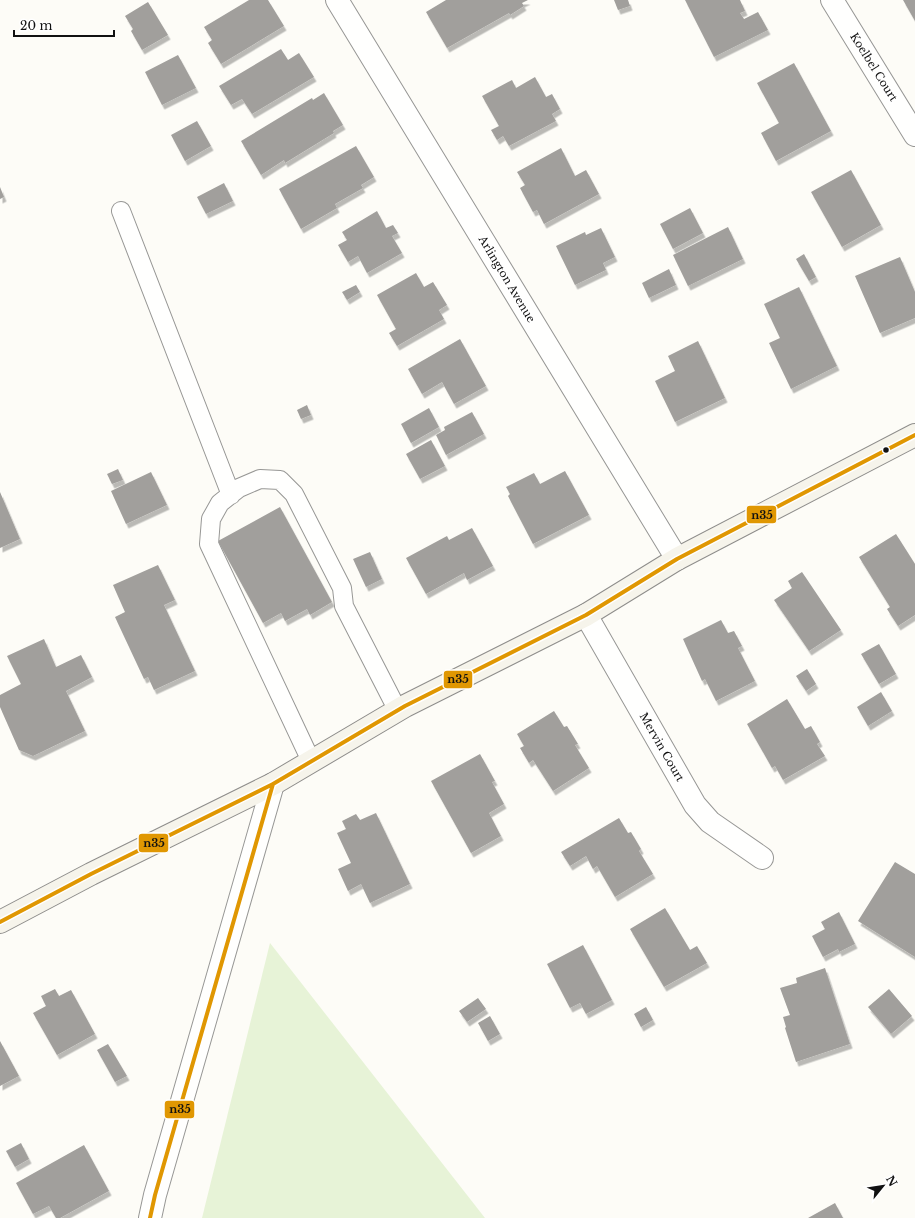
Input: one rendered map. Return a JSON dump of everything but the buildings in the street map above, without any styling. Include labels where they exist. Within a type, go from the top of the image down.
[{"type":"street","name":"Arlington Avenue","points":[[337,0],[677,558]]},
{"type":"street","name":"Koelbel Court","points":[[832,0],[915,135]]},
{"type":"street","points":[[0,922],[90,874],[273,784],[398,711],[586,615],[677,558],[915,435]]},
{"type":"street","name":"Mervin Court","points":[[586,615],[695,805],[710,822],[762,858]]},
{"type":"street","points":[[150,1218],[155,1195],[273,784]]},
{"type":"lane","points":[[121,211],[231,495]]},
{"type":"lane","points":[[311,761],[209,544],[211,519],[220,503],[239,488],[260,479],[280,480],[294,494],[342,588],[344,606],[398,711]]},
{"type":"green space","points":[[270,943],[485,1218],[202,1218]]},
{"type":"transit line","name":"n35","points":[[0,922],[91,874],[273,784],[405,706],[586,615],[677,559],[915,435]]},
{"type":"transit line","name":"n35","points":[[150,1218],[155,1195],[273,784]]}]
